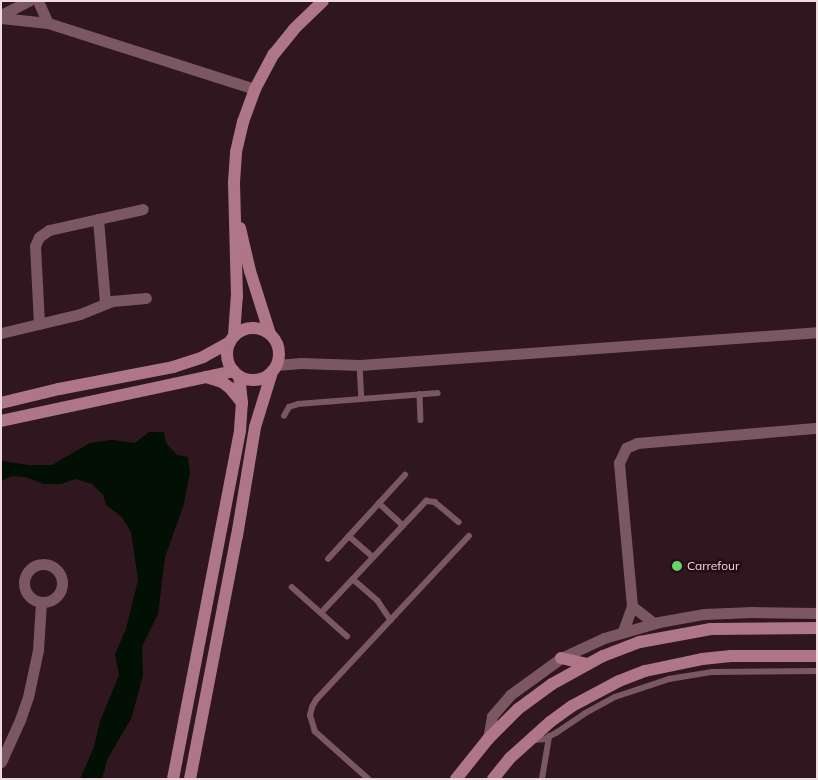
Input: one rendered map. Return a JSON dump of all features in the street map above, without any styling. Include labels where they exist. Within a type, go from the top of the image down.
[{"type":"street","points":[[1,16],[29,1]]},
{"type":"street","points":[[38,1],[48,24]]},
{"type":"street","points":[[173,779],[240,430],[242,403],[236,374],[227,357],[232,339],[237,297],[233,217],[236,152],[242,122],[255,89],[284,41],[305,17],[323,1]]},
{"type":"street","points":[[1,16],[48,24],[255,89]]},
{"type":"street","points":[[190,779],[237,536],[255,427],[274,368],[279,359],[278,345],[270,334],[250,271],[234,205]]},
{"type":"street","points":[[39,324],[37,241],[42,234],[49,230],[143,209]]},
{"type":"street","points":[[98,219],[105,302]]},
{"type":"street","points":[[1,333],[85,313],[105,302],[146,298]]},
{"type":"street","points":[[1,403],[59,389],[173,367],[203,358],[252,328],[258,328],[270,334]]},
{"type":"street","points":[[1,421],[203,377],[236,374],[256,380],[274,368],[301,363],[360,365],[817,332]]},
{"type":"street","points":[[203,377],[222,382],[237,395],[242,403]]},
{"type":"street","points":[[623,630],[632,606],[619,463],[626,448],[637,443],[817,428]]},
{"type":"street","points":[[1,762],[20,720],[30,689],[38,650],[41,602]]},
{"type":"street","points":[[632,606],[654,623]]},
{"type":"street","points":[[488,739],[492,716],[500,703],[561,658],[623,630],[682,617],[728,613],[817,613]]},
{"type":"street","points":[[456,776],[488,739],[535,696],[586,664],[640,642],[686,632],[736,627],[817,628]]},
{"type":"street","points":[[493,779],[529,739],[572,706],[619,681],[673,664],[731,656],[817,656]]},
{"type":"street","points":[[561,658],[586,664]]},
{"type":"lane","points":[[360,365],[362,399]]},
{"type":"lane","points":[[284,416],[285,411],[293,405],[438,392]]},
{"type":"lane","points":[[420,394],[421,420]]},
{"type":"lane","points":[[328,559],[405,475]]},
{"type":"lane","points":[[321,613],[423,503],[429,500],[435,502],[459,522]]},
{"type":"lane","points":[[379,503],[403,525]]},
{"type":"lane","points":[[349,536],[373,557]]},
{"type":"lane","points":[[368,779],[315,732],[310,716],[316,700],[469,536]]},
{"type":"lane","points":[[353,579],[378,601],[391,620]]},
{"type":"lane","points":[[292,587],[347,636]]},
{"type":"lane","points":[[529,739],[549,737],[615,697],[669,679],[712,672],[817,671]]},
{"type":"lane","points":[[542,779],[549,737]]},
{"type":"shaded area","points":[[149,432],[164,432],[166,443],[177,455],[188,457],[190,473],[183,507],[165,557],[158,614],[142,647],[143,676],[131,719],[108,758],[102,779],[80,779],[94,747],[100,721],[119,675],[115,654],[126,629],[138,580],[131,532],[122,517],[106,505],[103,495],[92,484],[75,479],[61,484],[44,484],[25,477],[12,476],[1,481],[1,461],[29,465],[52,465],[90,443],[112,440],[135,443]]},
{"type":"place","name":"Carrefour","points":[[677,566]]}]
